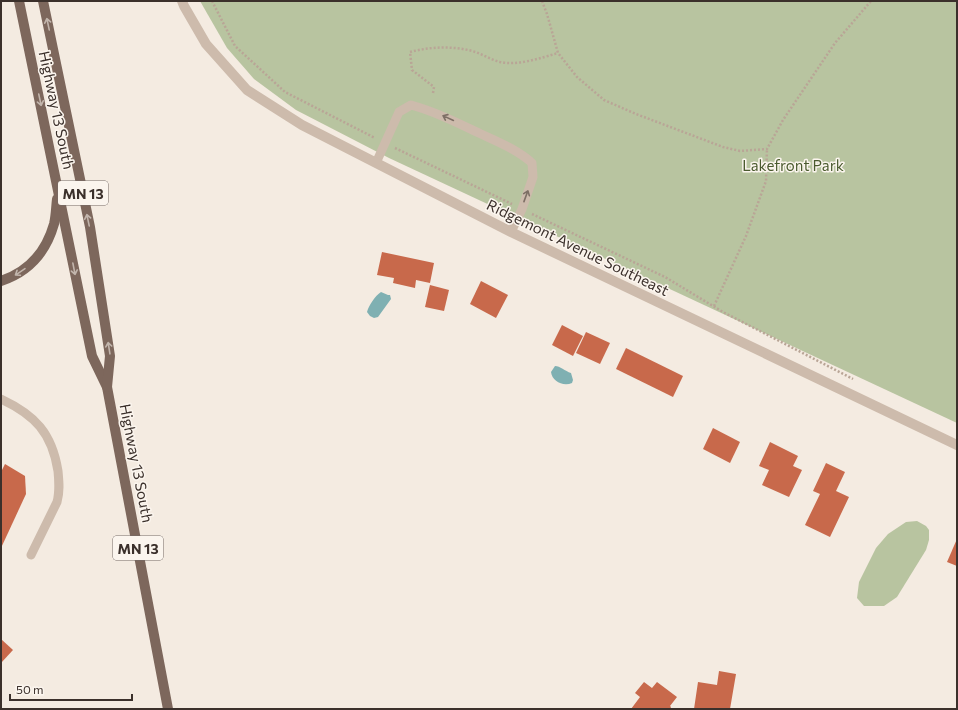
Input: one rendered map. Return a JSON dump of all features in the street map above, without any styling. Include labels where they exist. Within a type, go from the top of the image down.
[{"type":"main road","name":"Highway 13 South","points":[[19,1],[92,356],[107,387],[168,709]]},
{"type":"main road","name":"Highway 13 South","points":[[43,1],[90,227],[110,356],[107,387]]},
{"type":"main road","points":[[1,281],[13,277],[31,265],[43,250],[54,223],[58,189]]},
{"type":"street","name":"Ridgemont Avenue Southeast","points":[[182,1],[206,44],[247,90],[302,125],[511,232],[957,445]]},
{"type":"lane","points":[[376,163],[399,112],[412,105],[432,110],[489,137],[524,155],[532,163],[533,177],[522,209],[511,232]]},
{"type":"lane","points":[[1,399],[14,405],[31,417],[42,428],[50,443],[56,463],[60,494],[31,555]]},
{"type":"path","points":[[212,1],[235,46],[285,92],[385,144],[491,192],[522,209],[665,277],[723,312],[858,382]]},
{"type":"path","points":[[542,1],[558,53],[577,77],[604,100],[636,114],[723,147],[740,151],[767,149]]},
{"type":"path","points":[[714,306],[746,236],[766,181],[767,149],[783,120],[835,43],[871,1]]},
{"type":"path","points":[[433,92],[434,87],[412,70],[410,52],[424,48],[443,47],[469,50],[501,62],[526,62],[558,53]]},
{"type":"green space","name":"Lakefront Park","points":[[200,1],[957,1],[957,423],[389,158],[296,110],[254,79],[227,48]]},
{"type":"green space","points":[[917,521],[926,526],[929,530],[929,540],[926,550],[897,597],[884,606],[864,606],[857,598],[859,582],[876,548],[888,534],[906,522]]},
{"type":"water","points":[[381,292],[390,295],[391,299],[378,317],[374,318],[367,312],[372,301]]},
{"type":"water","points":[[555,366],[571,373],[573,380],[572,383],[562,384],[553,378],[551,372]]},
{"type":"building","points":[[382,252],[434,263],[430,283],[416,280],[415,288],[393,283],[394,278],[377,275]]},
{"type":"building","points":[[481,281],[508,295],[496,318],[470,304]]},
{"type":"building","points":[[430,285],[449,290],[444,311],[425,307]]},
{"type":"building","points":[[562,325],[583,336],[573,356],[552,345]]},
{"type":"building","points":[[586,332],[610,343],[600,364],[576,353]]},
{"type":"building","points":[[626,348],[683,376],[673,397],[616,369]]},
{"type":"building","points":[[713,428],[740,442],[730,463],[703,449]]},
{"type":"building","points":[[770,442],[798,456],[793,466],[802,470],[789,497],[762,485],[769,470],[759,466]]},
{"type":"building","points":[[826,463],[845,472],[836,491],[849,497],[830,537],[805,525],[820,494],[813,491]]},
{"type":"building","points":[[5,464],[25,476],[26,494],[1,548],[1,472]]},
{"type":"building","points":[[957,539],[957,566],[947,562]]},
{"type":"building","points":[[1,639],[13,650],[1,663]]},
{"type":"building","points":[[719,671],[736,674],[730,709],[694,709],[698,682],[717,685]]},
{"type":"building","points":[[644,682],[652,688],[657,682],[677,697],[670,706],[670,709],[631,709],[640,697],[635,693]]}]
